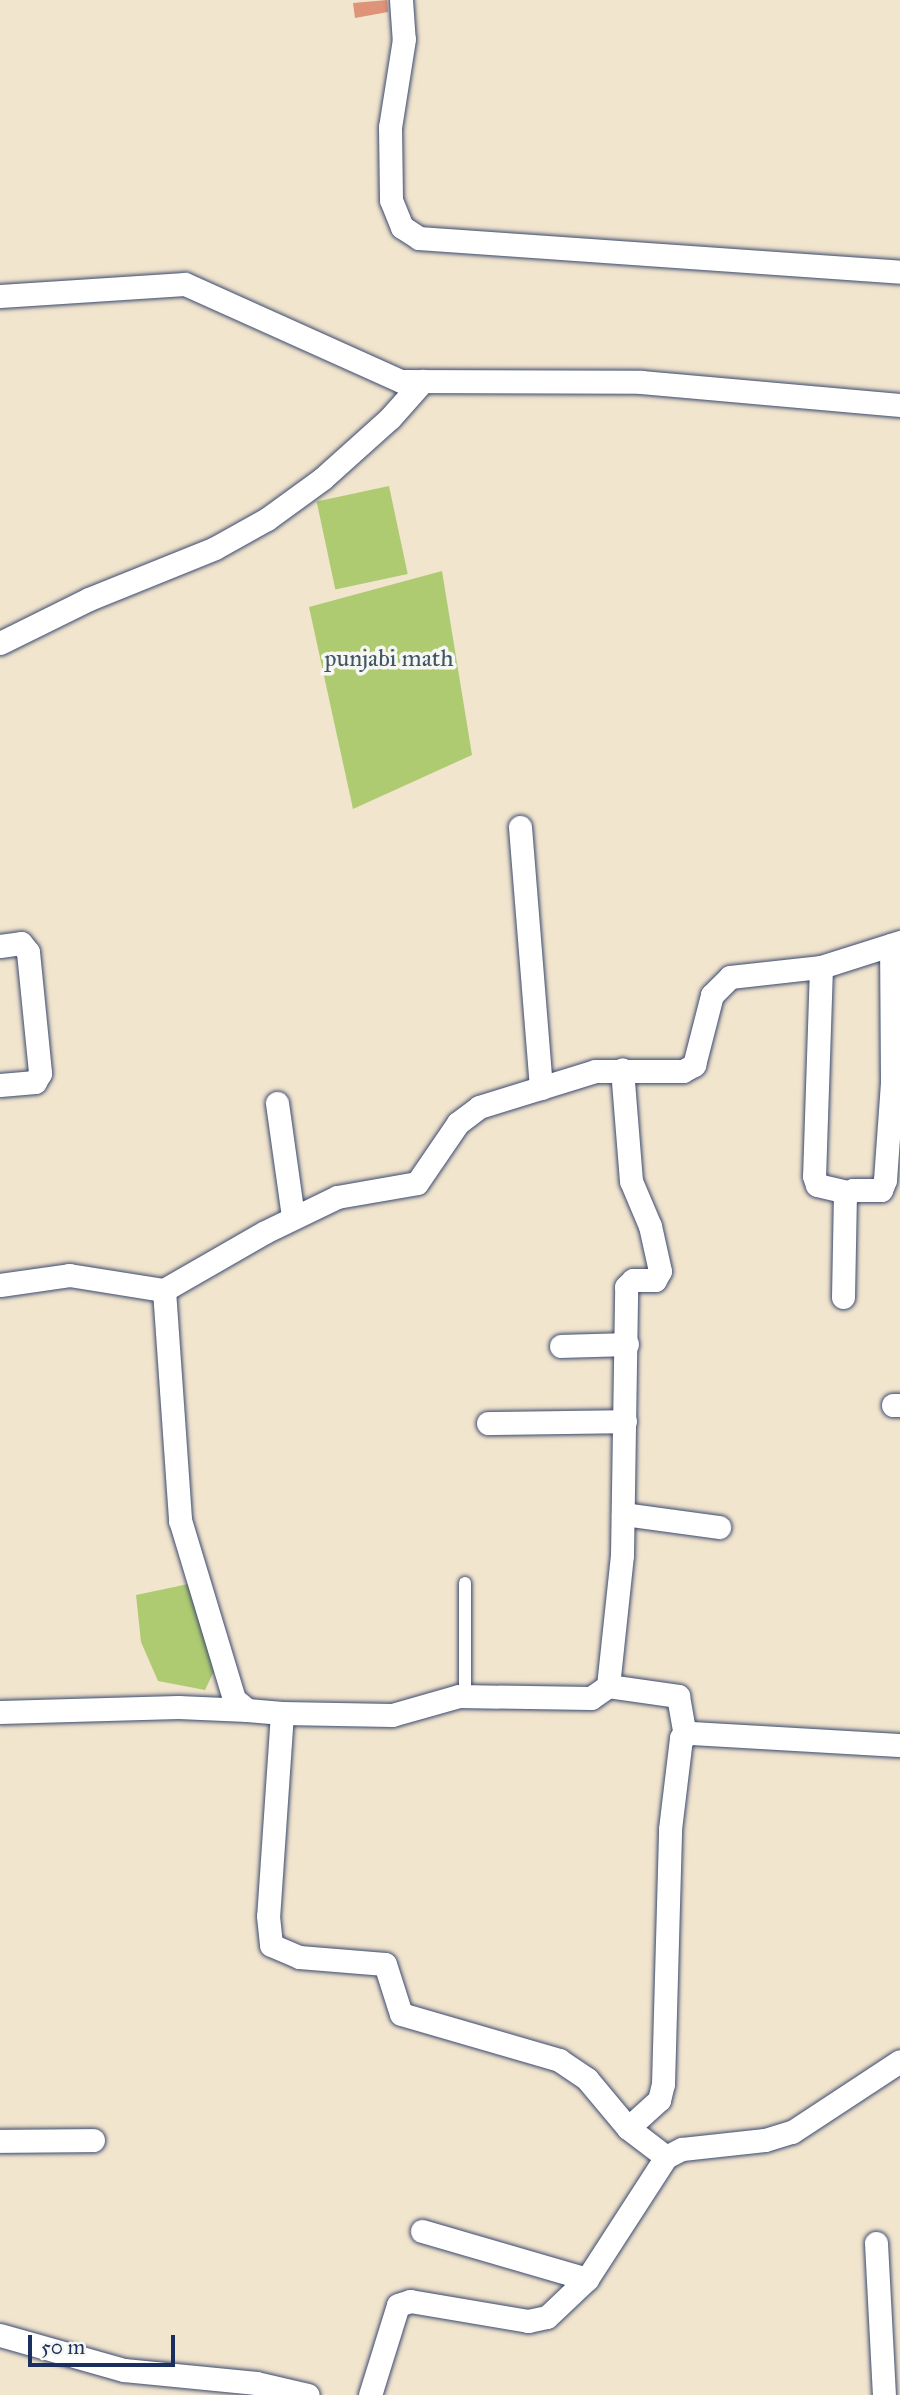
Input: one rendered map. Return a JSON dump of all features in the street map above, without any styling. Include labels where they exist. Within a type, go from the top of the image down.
[{"type":"street","points":[[401,0],[404,39],[390,127],[391,200],[402,228],[419,238],[900,272]]},
{"type":"street","points":[[0,296],[185,284],[391,378],[423,381],[641,382],[900,405]]},
{"type":"street","points":[[0,643],[89,599],[215,548],[267,519],[341,463],[423,381]]},
{"type":"street","points":[[520,827],[541,1088]]},
{"type":"street","points":[[0,946],[21,943],[28,952],[40,1073],[35,1082],[0,1085]]},
{"type":"street","points":[[0,1285],[69,1275],[164,1290],[293,1217],[337,1197],[416,1183],[468,1113],[595,1071],[683,1071],[694,1065],[712,995],[730,977],[821,967],[896,943],[892,1082],[885,1180],[881,1190],[847,1192],[817,1185],[814,1176],[821,967]]},
{"type":"street","points":[[608,1686],[623,1514],[628,1282],[655,1280],[660,1271],[650,1226],[631,1181],[622,1069]]},
{"type":"street","points":[[277,1103],[293,1217]]},
{"type":"street","points":[[843,1297],[847,1192]]},
{"type":"street","points":[[164,1290],[180,1520],[234,1699],[247,1710]]},
{"type":"street","points":[[561,1346],[627,1345]]},
{"type":"street","points":[[488,1423],[625,1422]]},
{"type":"street","points":[[623,1514],[719,1527]]},
{"type":"street","points":[[0,1712],[178,1707],[282,1713],[392,1715],[465,1696],[591,1698],[608,1686],[677,1696],[685,1734],[670,1829],[663,2084],[659,2099],[628,2128]]},
{"type":"street","points":[[282,1713],[268,1916],[271,1945],[299,1957],[384,1964],[401,2014],[559,2060],[587,2080],[628,2128],[666,2157]]},
{"type":"street","points":[[685,1734],[900,1745]]},
{"type":"street","points":[[370,2395],[398,2305],[410,2301],[528,2321],[558,2310],[587,2279],[666,2157],[682,2149],[765,2140],[792,2132],[900,2061]]},
{"type":"street","points":[[0,2141],[93,2140]]},
{"type":"street","points":[[422,2231],[587,2279]]},
{"type":"street","points":[[876,2243],[884,2395]]},
{"type":"street","points":[[0,2335],[177,2385],[256,2383],[308,2395]]},
{"type":"lane","points":[[465,1583],[465,1696]]},
{"type":"green space","points":[[389,486],[408,574],[335,589],[317,501]]},
{"type":"green space","name":"punjabi math","points":[[442,571],[472,755],[353,809],[309,607]]},
{"type":"green space","points":[[193,1583],[217,1665],[205,1690],[158,1681],[141,1642],[136,1595]]},
{"type":"building","points":[[387,0],[388,12],[355,18],[353,3]]}]
